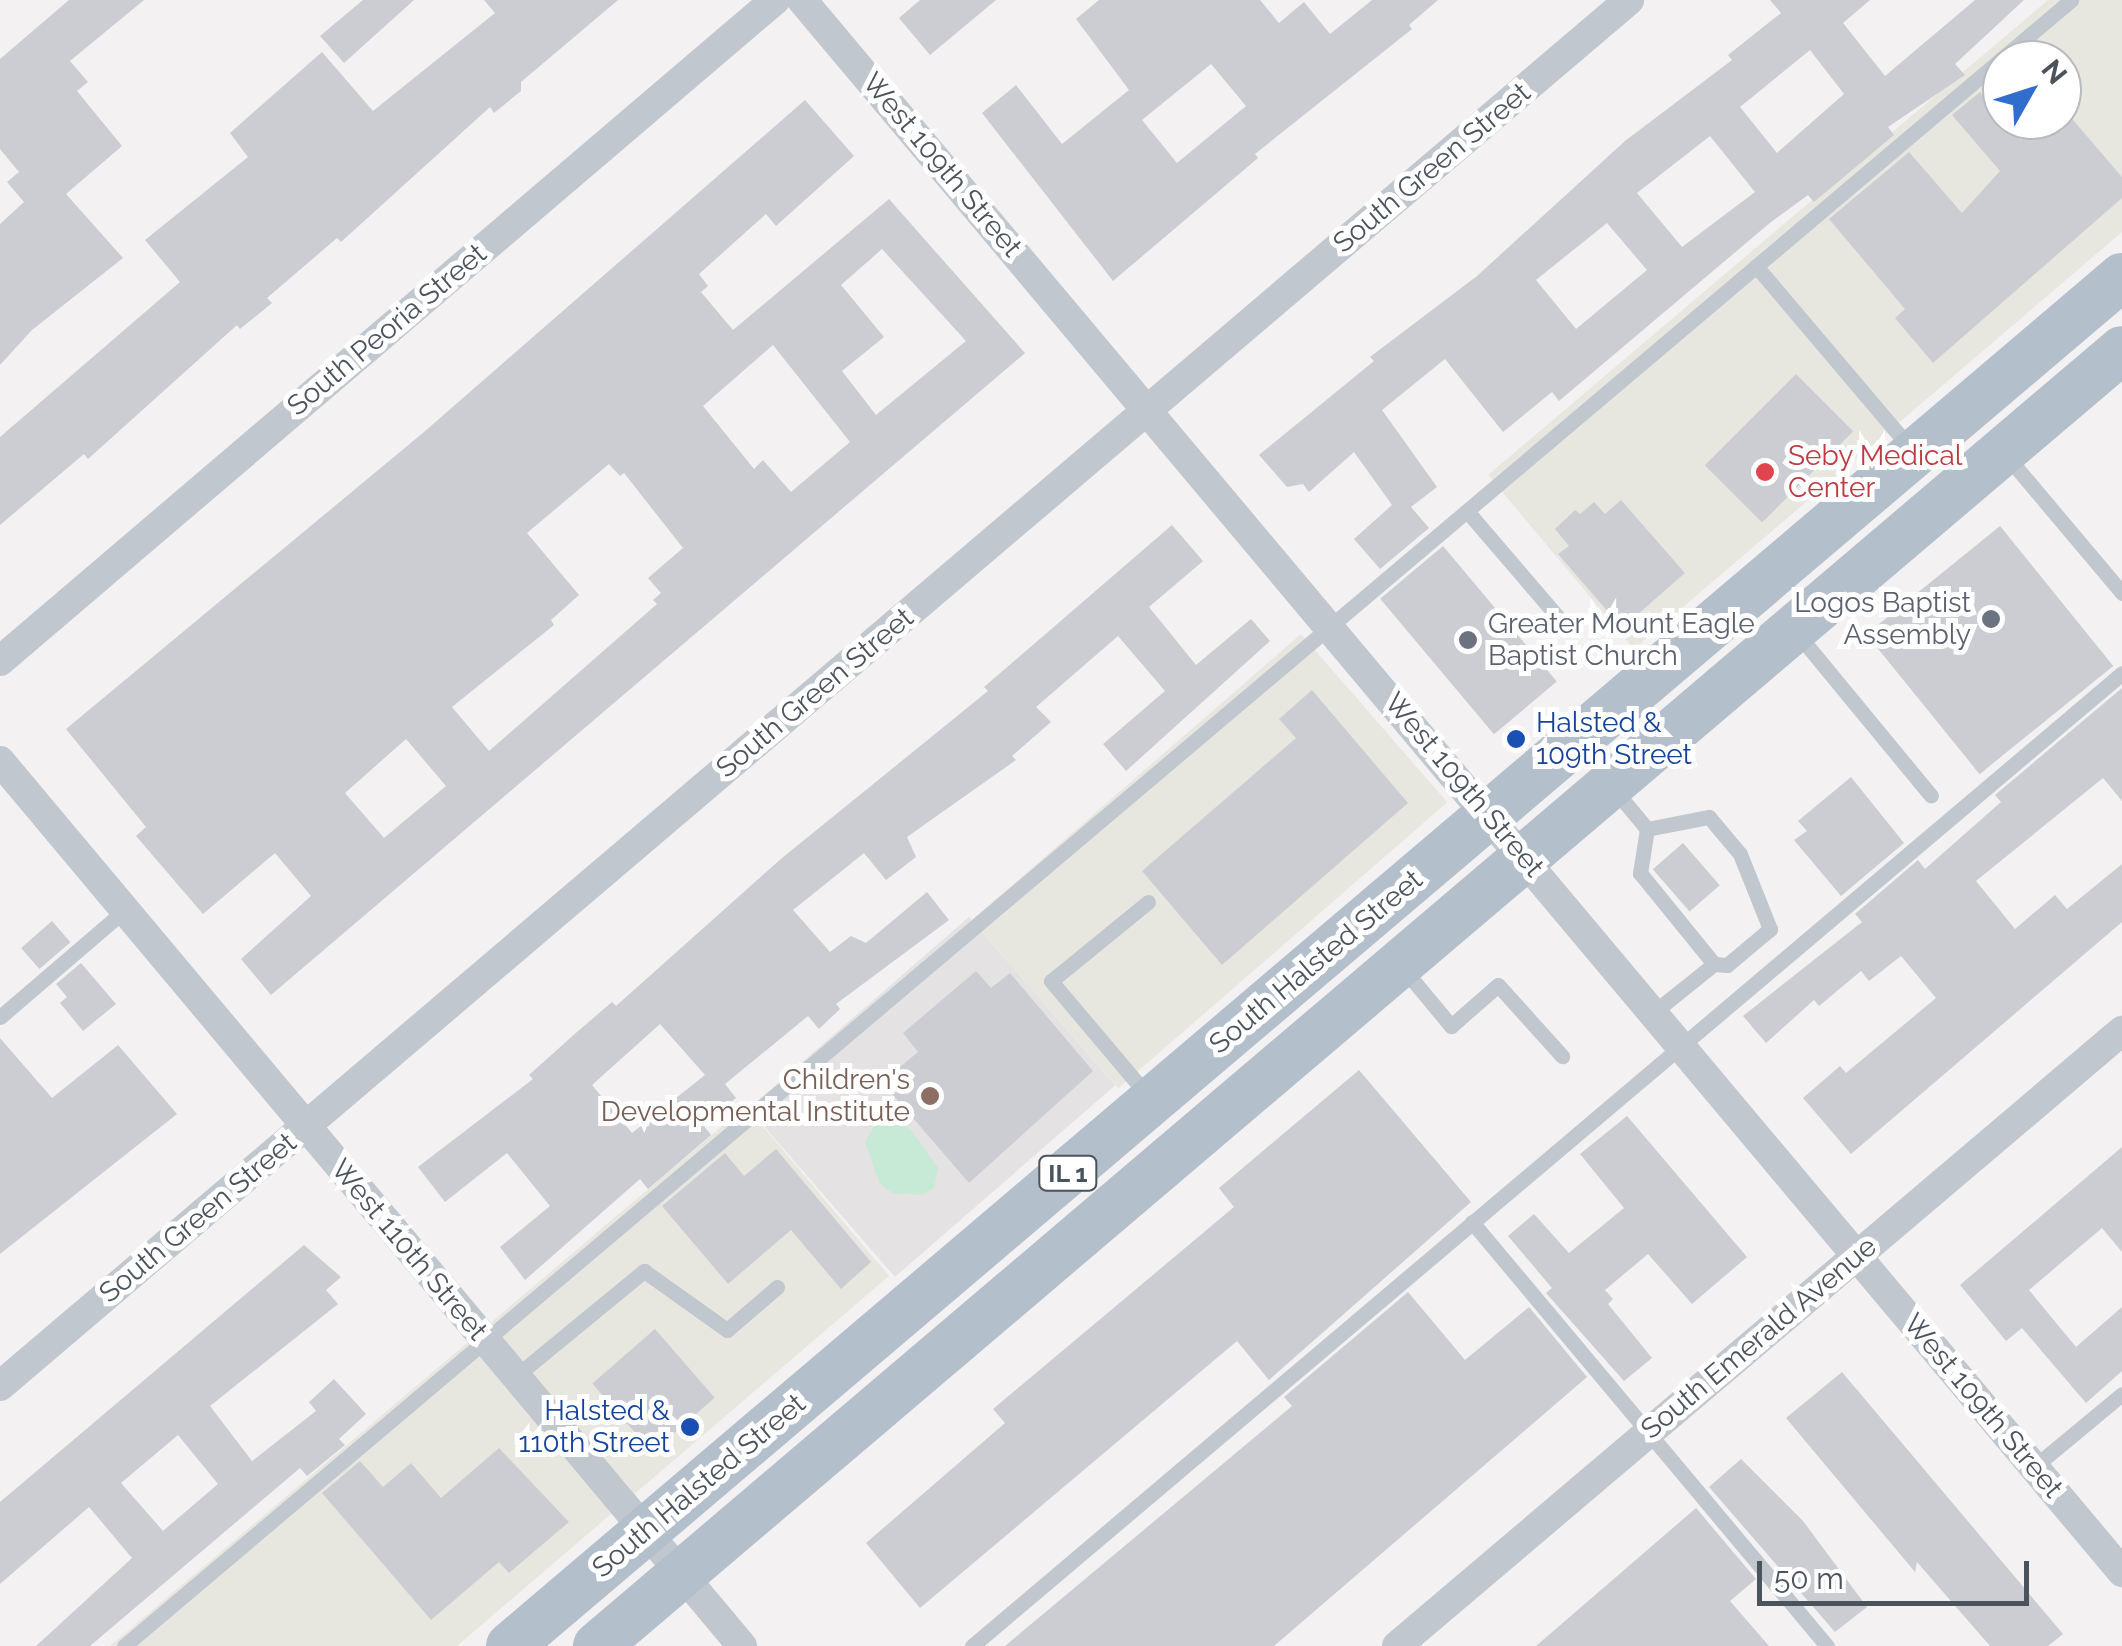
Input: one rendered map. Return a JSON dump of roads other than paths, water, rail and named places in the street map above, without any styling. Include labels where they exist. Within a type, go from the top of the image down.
[{"type":"main road","name":"South Halsted Street","points":[[510,1646],[2122,276]]},
{"type":"main road","name":"South Halsted Street","points":[[597,1646],[2122,350]]},
{"type":"street","name":"South Peoria Street","points":[[0,661],[775,0]]},
{"type":"street","name":"West 109th Street","points":[[802,0],[2122,1572]]},
{"type":"street","name":"South Green Street","points":[[0,1386],[1629,0]]},
{"type":"street","name":"West 110th Street","points":[[0,760],[742,1646]]},
{"type":"street","name":"South Emerald Avenue","points":[[1397,1646],[2122,1030]]},
{"type":"lane","points":[[124,1646],[2071,0]]},
{"type":"lane","points":[[1756,266],[1914,452]]},
{"type":"lane","points":[[2002,451],[2122,593]]},
{"type":"lane","points":[[1467,511],[1563,623]]},
{"type":"lane","points":[[1793,629],[1932,796]]},
{"type":"lane","points":[[972,1646],[2122,673]]},
{"type":"lane","points":[[1610,785],[1647,829],[1640,873],[1714,964]]},
{"type":"lane","points":[[1647,829],[1709,818],[1740,854],[1770,929],[1727,965],[1714,964],[1654,1012]]},
{"type":"lane","points":[[1148,902],[1051,981],[1152,1101]]},
{"type":"lane","points":[[0,1017],[124,910]]},
{"type":"lane","points":[[1400,964],[1451,1026],[1498,985],[1562,1056]]},
{"type":"lane","points":[[1472,1222],[1826,1646]]},
{"type":"lane","points":[[516,1376],[644,1271],[727,1330],[778,1287]]},
{"type":"lane","points":[[2034,1467],[2122,1394]]},
{"type":"place","name":"Seby Medical Center","points":[[1765,472]]},
{"type":"place","name":"Logos Baptist Assembly","points":[[1991,619]]},
{"type":"place","name":"Greater Mount Eagle Baptist Church","points":[[1468,640]]},
{"type":"place","name":"Halsted & 109th Street","points":[[1516,739]]},
{"type":"place","name":"Children's Developmental Institute","points":[[930,1096]]},
{"type":"place","name":"Halsted & 110th Street","points":[[690,1427]]}]
